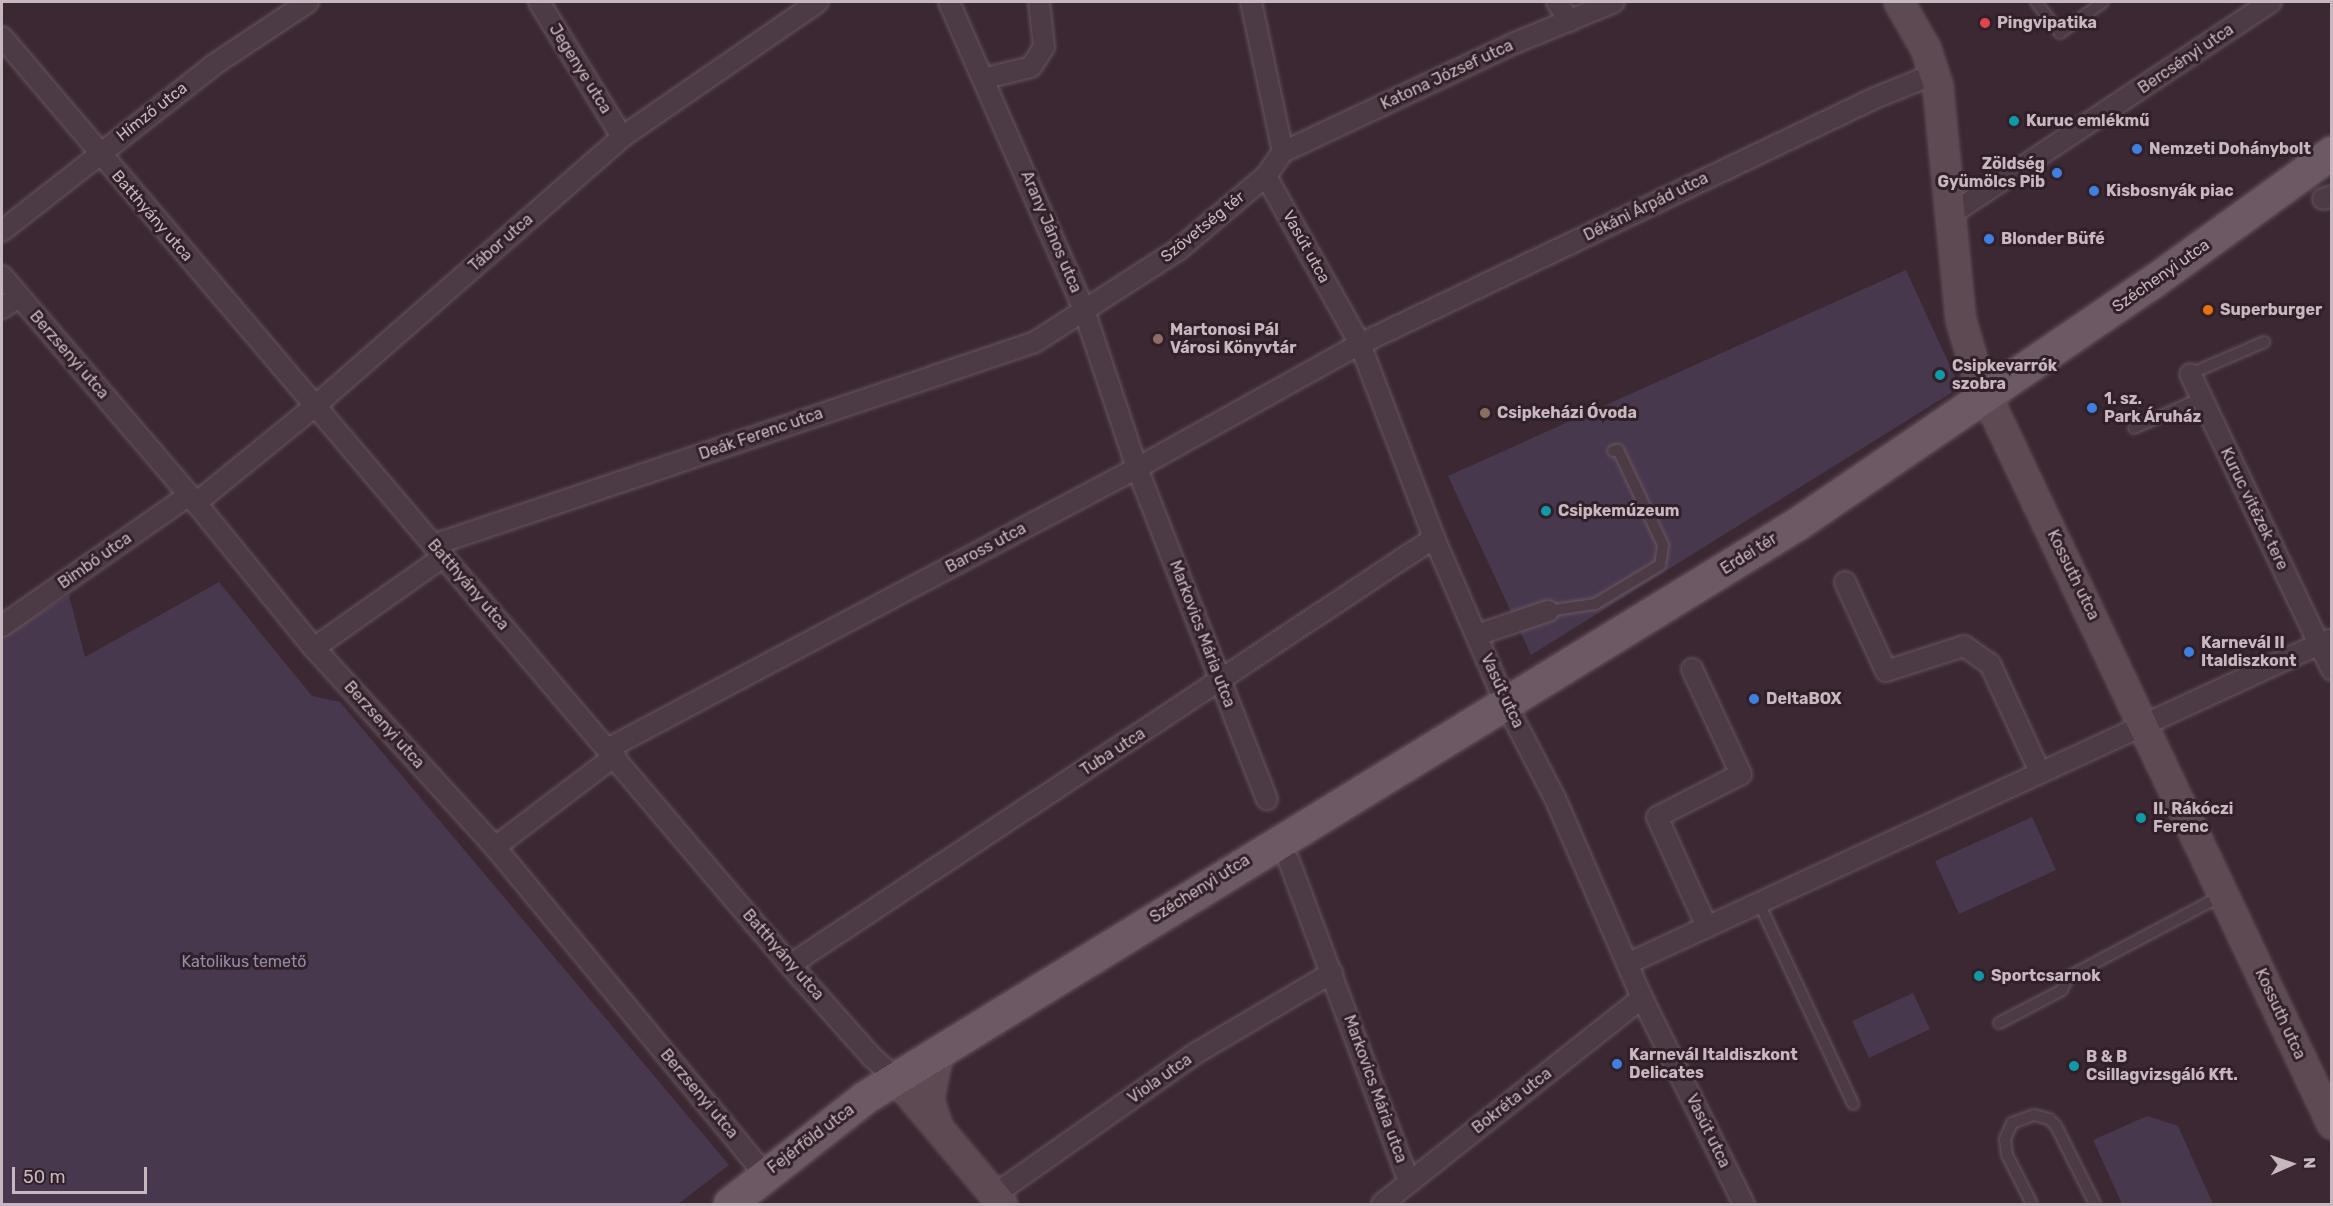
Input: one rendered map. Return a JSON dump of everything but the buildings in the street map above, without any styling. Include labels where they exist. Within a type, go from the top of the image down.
[{"type":"main road","name":"Széchenyi utca","points":[[1986,395],[2149,285],[2331,153]]},
{"type":"main road","name":"Erdei tér","points":[[1506,704],[1798,524],[1986,395]]},
{"type":"main road","name":"Széchenyi utca","points":[[896,1078],[1506,704]]},
{"type":"main road","name":"Fejérföld utca","points":[[730,1204],[765,1174],[896,1078]]},
{"type":"street","name":"Hímző utca","points":[[2,231],[215,63],[308,2]]},
{"type":"street","name":"Jegenye utca","points":[[539,2],[622,137]]},
{"type":"street","name":"Tábor utca","points":[[193,499],[315,406],[622,137],[818,2]]},
{"type":"street","name":"Arany János utca","points":[[950,2],[986,78],[1084,310],[1137,468]]},
{"type":"street","points":[[986,78],[1031,68],[1044,46],[1039,2]]},
{"type":"street","points":[[1251,2],[1283,152]]},
{"type":"street","points":[[1557,2],[1569,21]]},
{"type":"street","name":"Katona József utca","points":[[1283,152],[1614,2]]},
{"type":"street","name":"Kossuth utca","points":[[1899,2],[1920,38],[1934,74],[1944,128],[1961,320],[1986,395],[2144,724],[2331,1124]]},
{"type":"street","name":"Bercsényi utca","points":[[1950,215],[2271,2]]},
{"type":"street","name":"Batthyány utca","points":[[2,37],[612,752],[790,965],[873,1058],[896,1078],[998,1200]]},
{"type":"street","name":"Dékáni Árpád utca","points":[[1360,344],[1875,98],[1934,74]]},
{"type":"street","name":"Szövetség tér","points":[[1084,310],[1178,250],[1266,176],[1283,152]]},
{"type":"street","name":"Vasút utca","points":[[1266,176],[1360,344],[1434,538],[1506,704],[1555,798],[1629,963],[1642,998],[1744,1204]]},
{"type":"street","name":"Berzsenyi utca","points":[[2,276],[193,499],[314,648],[495,847],[765,1174]]},
{"type":"street","points":[[2,308],[19,297]]},
{"type":"street","name":"Deák Ferenc utca","points":[[314,648],[438,550],[1035,342],[1084,310]]},
{"type":"street","name":"Baross utca","points":[[495,847],[612,752],[1137,468],[1360,344]]},
{"type":"street","name":"Kuruc vitézek tere","points":[[2190,374],[2325,641],[2331,670]]},
{"type":"street","name":"Markovics Mária utca","points":[[1137,468],[1267,799]]},
{"type":"street","name":"Bimbó utca","points":[[2,626],[193,499]]},
{"type":"street","name":"Tuba utca","points":[[790,965],[1434,538]]},
{"type":"street","points":[[1845,582],[1886,671],[1964,646],[1990,663],[2040,772]]},
{"type":"street","points":[[1477,635],[1548,611]]},
{"type":"street","points":[[1629,963],[2325,641]]},
{"type":"street","points":[[1692,669],[1741,774],[1657,818],[1707,927]]},
{"type":"street","name":"Markovics Mária utca","points":[[1289,861],[1409,1182]]},
{"type":"street","name":"Viola utca","points":[[998,1200],[1196,1053],[1332,973]]},
{"type":"street","name":"Bokréta utca","points":[[1382,1204],[1642,998]]},
{"type":"street","name":"Batthyány utca","points":[[938,1129],[929,1099],[939,1051]]},
{"type":"lane","points":[[2036,2],[2060,33],[2103,2]]},
{"type":"lane","points":[[2190,374],[2264,342]]},
{"type":"lane","points":[[2134,428],[2201,398]]},
{"type":"lane","points":[[1548,611],[1595,604],[1660,565],[1663,545],[1618,450],[1613,451]]},
{"type":"lane","points":[[1999,1023],[2062,990],[2068,976],[2223,895]]},
{"type":"lane","points":[[1759,903],[1853,1104]]},
{"type":"lane","points":[[2032,1204],[2007,1155],[2005,1139],[2012,1123],[2034,1115],[2049,1119],[2056,1126],[2094,1204]]},
{"type":"green space","points":[[1906,270],[1955,377],[1951,393],[1531,655],[1448,476]]},
{"type":"green space","name":"Katolikus temető","points":[[219,582],[312,696],[340,702],[729,1165],[678,1204],[2,1204],[2,637],[69,595],[85,657]]},
{"type":"green space","points":[[2032,817],[2056,870],[1959,914],[1935,861]]},
{"type":"green space","points":[[1913,993],[1930,1029],[1869,1058],[1852,1021]]},
{"type":"green space","points":[[2147,1116],[2178,1126],[2213,1204],[2122,1204],[2093,1140]]},
{"type":"place","name":"Pingvipatika","points":[[1985,23]]},
{"type":"place","name":"Kuruc emlékmű","points":[[2014,121]]},
{"type":"place","name":"Nemzeti Dohánybolt","points":[[2137,149]]},
{"type":"place","name":"Zöldség Gyümölcs Pib","points":[[2057,173]]},
{"type":"place","name":"Kisbosnyák piac","points":[[2094,191]]},
{"type":"place","name":"Blonder Büfé","points":[[1989,239]]},
{"type":"place","name":"Superburger","points":[[2208,310]]},
{"type":"place","name":"Martonosi Pál Városi Könyvtár","points":[[1158,339]]},
{"type":"place","name":"Csipkevarrók szobra","points":[[1940,375]]},
{"type":"place","name":"1. sz. Park Áruház","points":[[2092,408]]},
{"type":"place","name":"Csipkeházi Óvoda","points":[[1485,413]]},
{"type":"place","name":"Csipkemúzeum","points":[[1546,511]]},
{"type":"place","name":"Karnevál II Italdiszkont","points":[[2189,652]]},
{"type":"place","name":"DeltaBOX","points":[[1754,699]]},
{"type":"place","name":"II. Rákóczi Ferenc","points":[[2141,818]]},
{"type":"place","name":"Sportcsarnok","points":[[1979,976]]},
{"type":"place","name":"Karnevál Italdiszkont Delicates","points":[[1617,1064]]},
{"type":"place","name":"B & B Csillagvizsgáló Kft.","points":[[2074,1066]]}]
